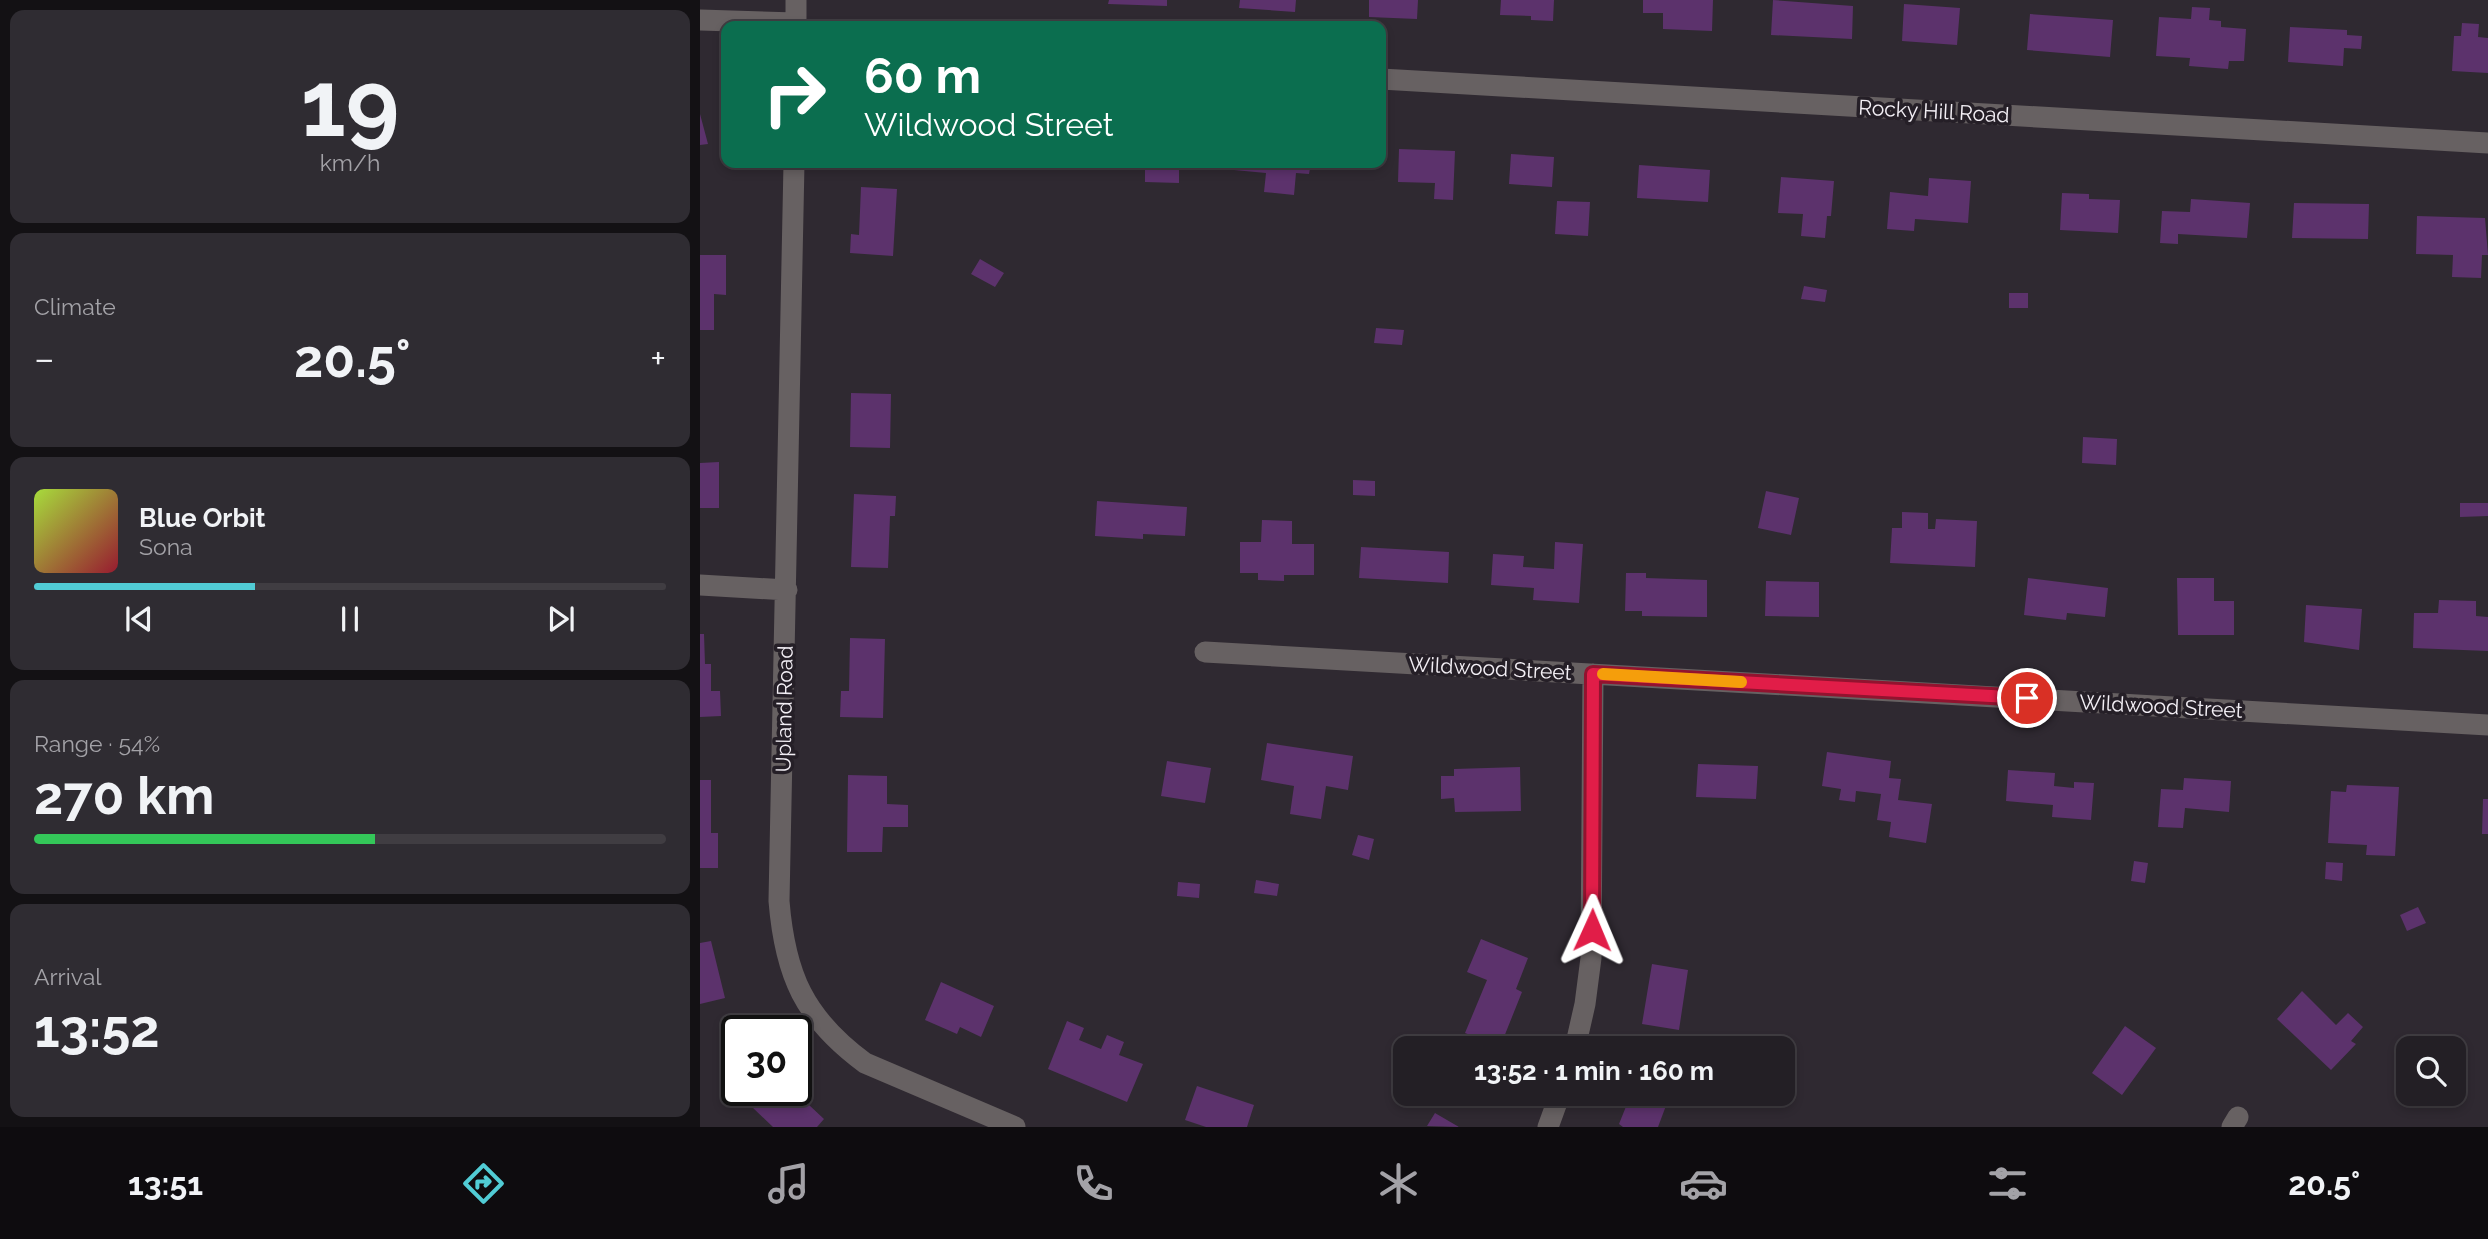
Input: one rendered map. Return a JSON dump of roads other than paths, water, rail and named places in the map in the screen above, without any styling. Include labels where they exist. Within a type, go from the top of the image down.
[{"type":"street","points":[[796,0],[796,21]]},
{"type":"street","points":[[700,20],[724,21]]},
{"type":"street","name":"Rocky Hill Road","points":[[1386,79],[2488,143]]},
{"type":"street","name":"Upland Road","points":[[794,168],[779,901],[784,948],[802,997],[828,1031],[865,1063],[1015,1127]]},
{"type":"street","points":[[700,585],[787,590]]},
{"type":"street","name":"Wildwood Street","points":[[1205,652],[2488,725]]},
{"type":"street","points":[[1578,1036],[1591,958],[1593,674]]},
{"type":"street","points":[[1548,1127],[1556,1106]]}]
